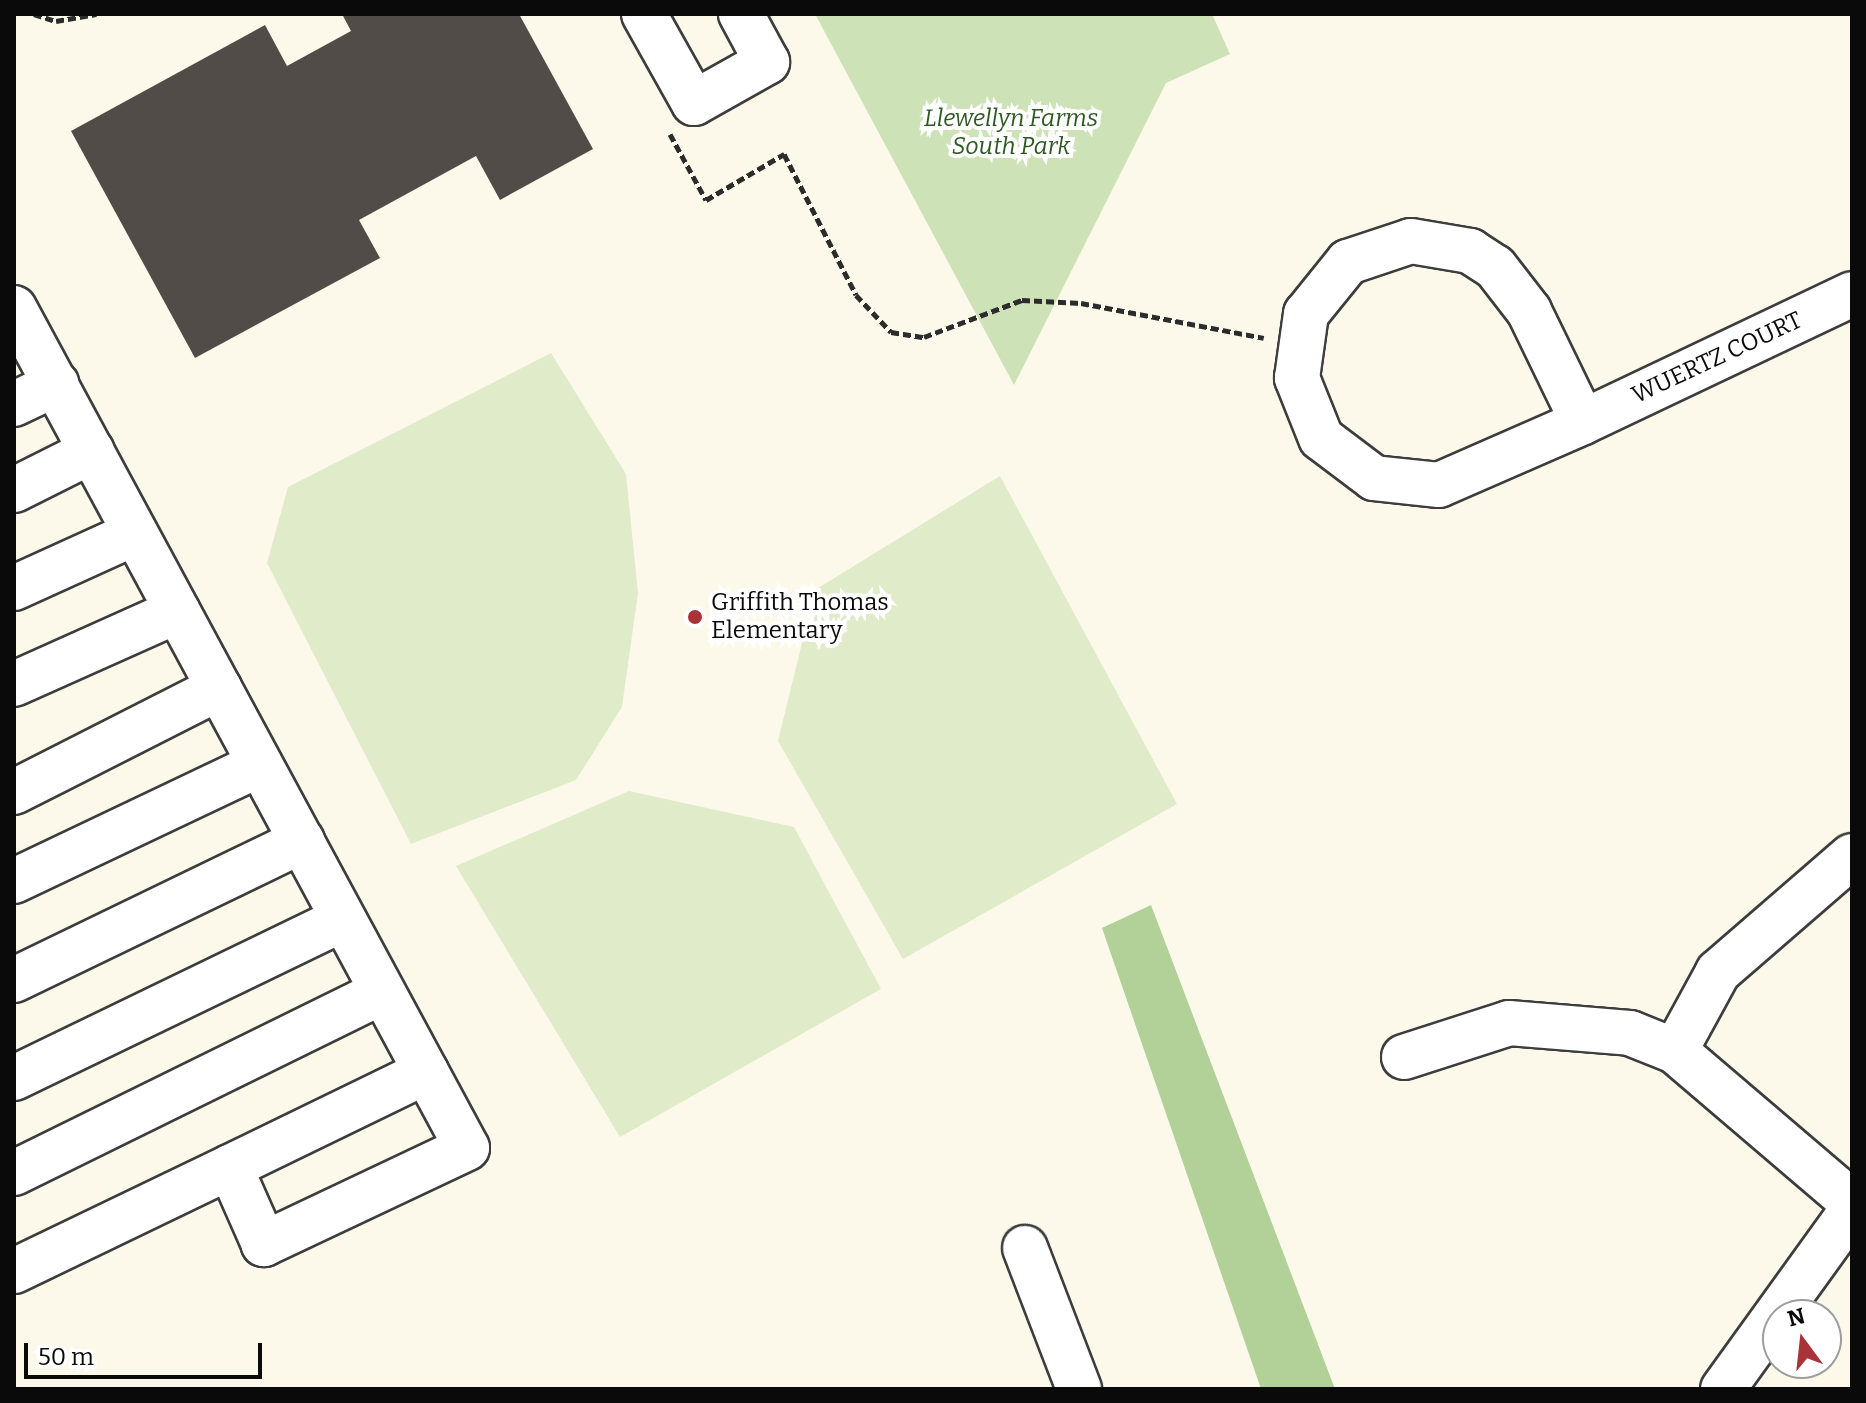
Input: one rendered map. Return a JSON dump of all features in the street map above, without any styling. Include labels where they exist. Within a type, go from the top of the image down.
[{"type":"street","points":[[644,14],[694,103],[767,62],[741,14]]},
{"type":"street","name":"WUERTZ COURT","points":[[1583,422],[1529,311],[1495,267],[1444,243],[1379,247],[1348,262],[1306,314],[1297,345],[1304,410],[1345,462],[1374,478],[1439,485],[1583,422],[1852,294]]},
{"type":"street","points":[[14,308],[467,1148],[264,1244],[230,1167]]},
{"type":"street","points":[[14,404],[56,384]]},
{"type":"street","points":[[14,490],[92,451]]},
{"type":"street","points":[[14,588],[135,533]]},
{"type":"street","points":[[14,684],[177,611]]},
{"type":"street","points":[[14,792],[219,688]]},
{"type":"street","points":[[14,881],[260,764]]},
{"type":"street","points":[[14,980],[302,841]]},
{"type":"street","points":[[1675,1051],[1718,972],[1852,856]]},
{"type":"street","points":[[14,1078],[343,919]]},
{"type":"street","points":[[14,1173],[382,992]]},
{"type":"street","points":[[1404,1057],[1485,1029],[1537,1021],[1630,1033],[1675,1051],[1852,1202]]},
{"type":"street","points":[[14,1271],[426,1072]]},
{"type":"street","points":[[1723,1389],[1852,1210]]},
{"type":"street","points":[[1025,1248],[1079,1389]]},
{"type":"path","points":[[34,14],[56,21],[96,14]]},
{"type":"path","points":[[694,103],[666,126],[706,200],[784,154],[856,295],[891,332],[924,337],[1022,300],[1081,303],[1297,345]]},
{"type":"green space","name":"Llewellyn Farms South Park","points":[[815,14],[1212,14],[1230,54],[1166,83],[1014,385]]},
{"type":"green space","points":[[551,353],[626,474],[638,593],[622,707],[576,780],[411,844],[267,563],[288,487]]},
{"type":"green space","points":[[1000,476],[1177,804],[903,959],[778,741],[815,590]]},
{"type":"green space","points":[[629,791],[794,827],[881,989],[620,1137],[456,866]]},
{"type":"green space","points":[[1151,905],[1335,1389],[1261,1389],[1102,928]]},
{"type":"building","points":[[342,14],[519,14],[593,149],[500,200],[476,156],[359,220],[380,258],[195,358],[71,131],[265,25],[287,66],[351,31]]},
{"type":"place","name":"Griffith Thomas Elementary","points":[[695,617]]}]
